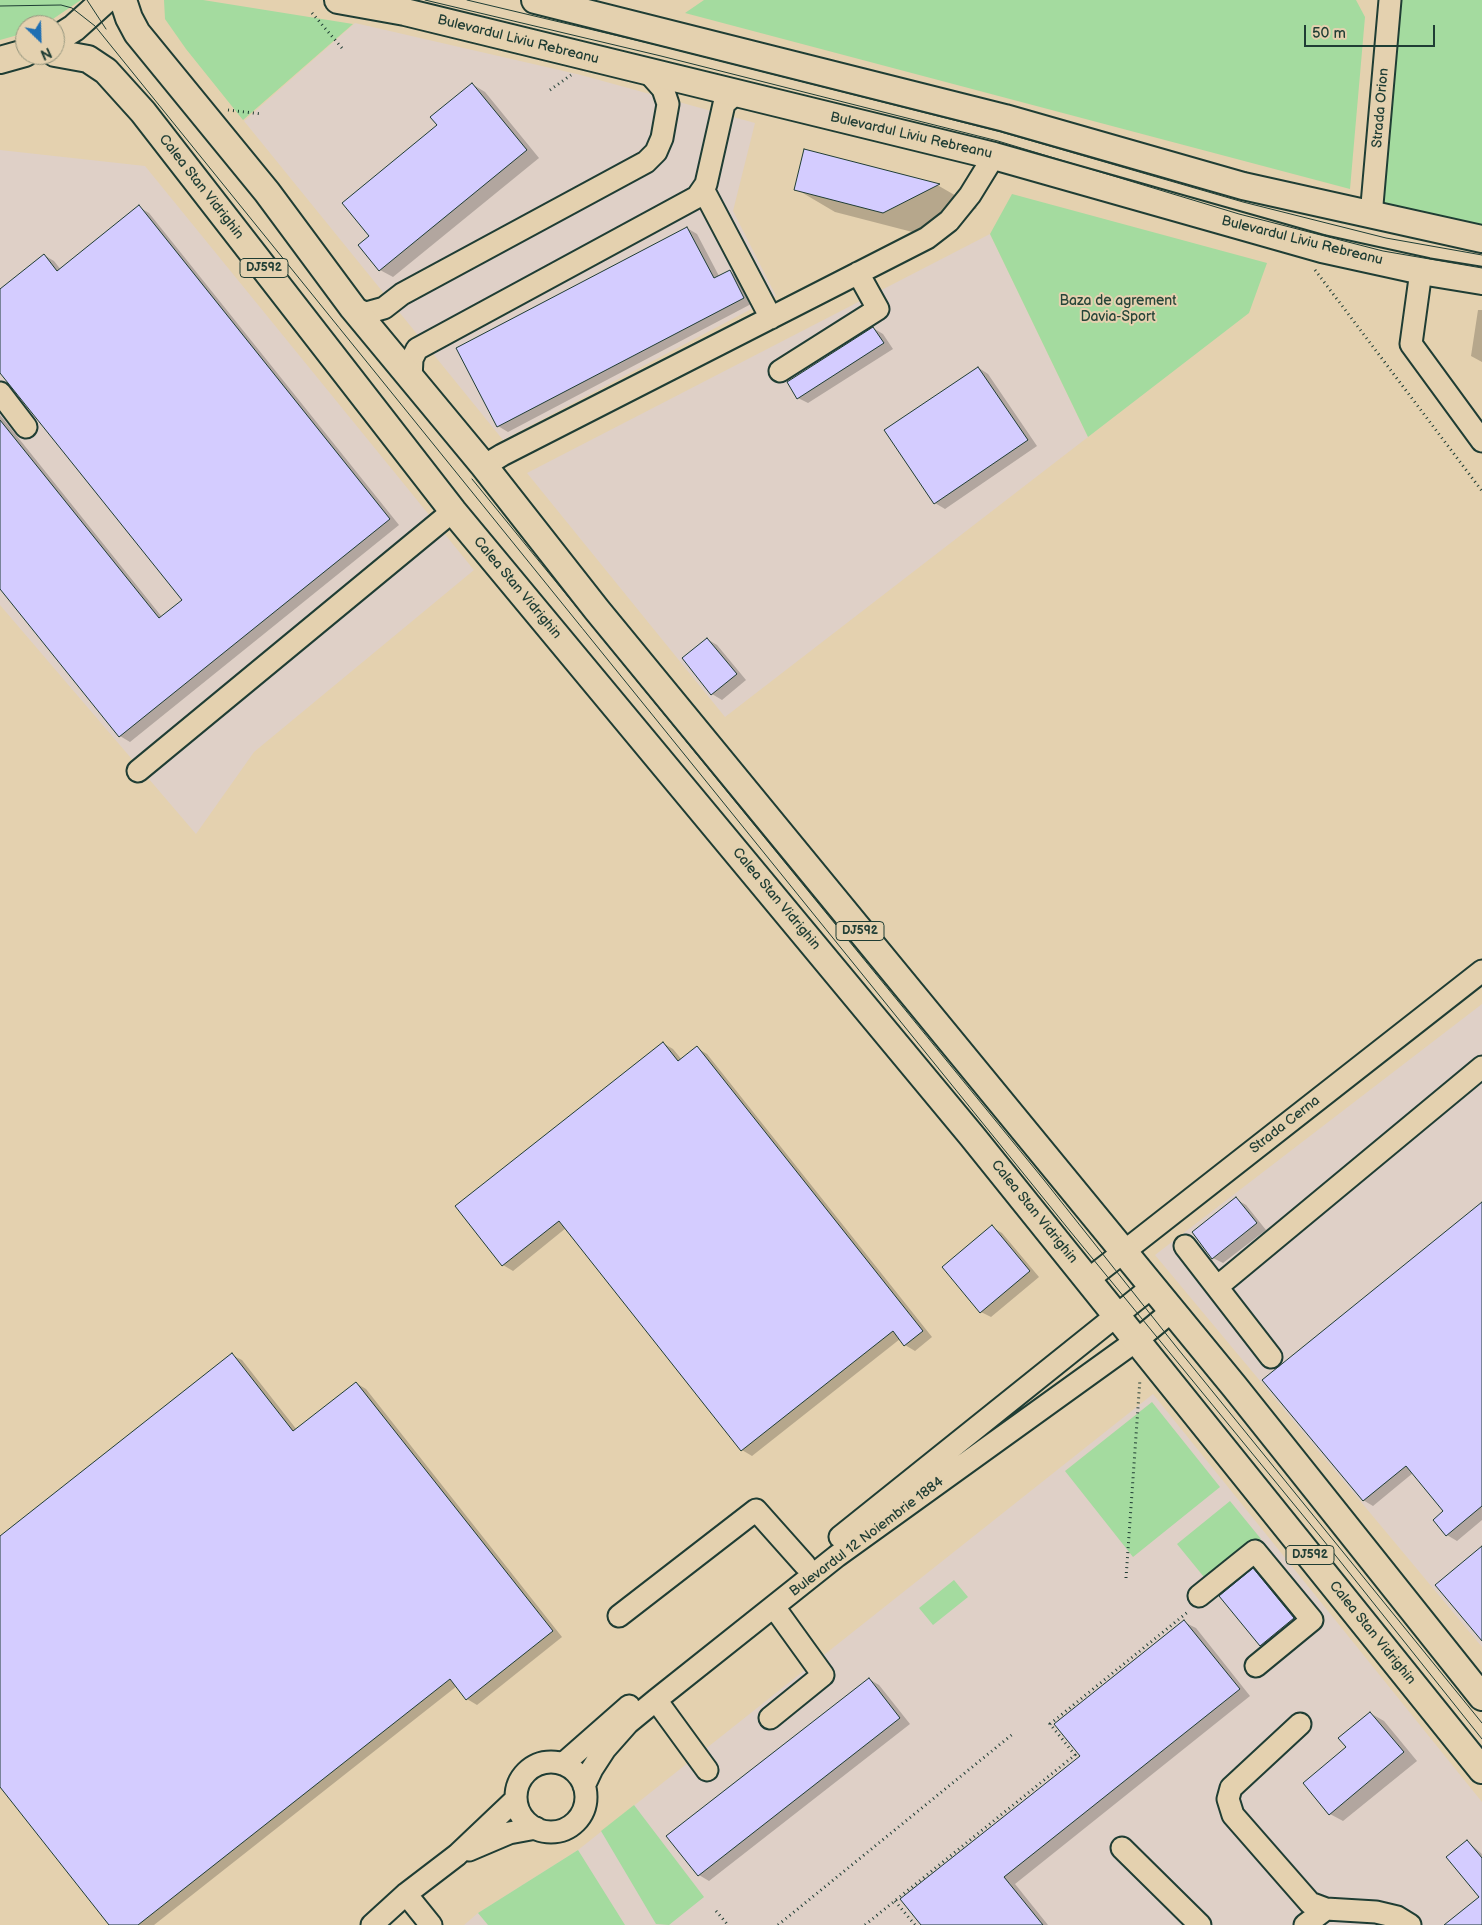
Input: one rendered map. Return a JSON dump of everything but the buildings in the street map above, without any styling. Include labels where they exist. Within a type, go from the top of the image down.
[{"type":"main road","points":[[65,33],[81,23],[105,0]]},
{"type":"main road","name":"DJ592","points":[[123,0],[129,18],[137,33],[266,192],[353,308],[484,466],[596,610],[1172,1311],[1482,1696]]},
{"type":"main road","name":"Bulevardul Liviu Rebreanu","points":[[338,0],[405,12],[994,156],[1293,241],[1421,271],[1482,280]]},
{"type":"main road","points":[[535,0],[1005,118],[1243,186],[1371,216],[1482,239]]},
{"type":"main road","name":"Calea Stan Vidrighin","points":[[65,55],[88,59],[106,71],[122,87],[453,511],[1089,1279],[1482,1770]]},
{"type":"main road","points":[[0,60],[15,56]]},
{"type":"street","name":"Strada Orion","points":[[1371,216],[1390,0]]},
{"type":"street","points":[[353,308],[366,313],[384,308],[402,294],[646,162],[656,152],[662,138],[668,104],[663,89],[647,72]]},
{"type":"street","points":[[411,379],[412,359],[417,349],[697,197],[706,184],[724,104],[735,94]]},
{"type":"street","points":[[484,466],[502,455],[927,238],[949,220],[970,195],[994,156]]},
{"type":"street","points":[[703,188],[771,318]]},
{"type":"street","points":[[1421,271],[1411,344],[1482,441]]},
{"type":"street","points":[[780,371],[878,309],[858,273]]},
{"type":"street","points":[[0,394],[26,427]]},
{"type":"street","points":[[138,771],[453,511]]},
{"type":"street","name":"Strada Cerna","points":[[1089,1279],[1482,971]]},
{"type":"street","points":[[1217,1287],[1482,1067]]},
{"type":"street","points":[[1185,1246],[1271,1356]]},
{"type":"street","name":"Bulevardul 12 Noiembrie 1884","points":[[563,1764],[620,1712],[1152,1287]]},
{"type":"street","name":"Bulevardul 12 Noiembrie 1884","points":[[584,1786],[605,1749],[628,1723],[656,1700],[837,1556],[1137,1340],[1172,1311]]},
{"type":"street","points":[[619,1616],[756,1510],[805,1565]]},
{"type":"street","points":[[1197,1601],[1255,1551],[1312,1620],[1256,1666]]},
{"type":"street","points":[[770,1718],[823,1676],[774,1607]]},
{"type":"street","points":[[656,1700],[706,1770]]},
{"type":"street","points":[[1300,1724],[1231,1788],[1229,1807],[1233,1815],[1310,1903],[1326,1909],[1376,1912],[1397,1917],[1410,1925]]},
{"type":"street","points":[[457,1855],[509,1833],[536,1828],[554,1831],[571,1825],[584,1808],[586,1797],[584,1786],[572,1769],[563,1764],[548,1762],[534,1766],[520,1780],[516,1799],[519,1811],[526,1821],[536,1828]]},
{"type":"street","points":[[372,1925],[406,1894],[457,1855],[516,1799]]},
{"type":"street","points":[[1122,1848],[1200,1925]]},
{"type":"street","points":[[406,1894],[431,1925]]},
{"type":"street","points":[[1305,1925],[1326,1909]]},
{"type":"path","points":[[312,13],[342,48]]},
{"type":"path","points":[[550,90],[574,73]]},
{"type":"path","points":[[227,110],[262,114]]},
{"type":"path","points":[[1293,241],[1482,490]]},
{"type":"path","points":[[1126,1578],[1140,1378]]},
{"type":"path","points":[[866,1925],[1075,1755],[1050,1724],[1197,1601]]},
{"type":"path","points":[[778,1925],[1014,1733]]},
{"type":"path","points":[[895,1901],[914,1925]]},
{"type":"path","points":[[716,1911],[728,1925]]},
{"type":"shaded area","points":[[355,23],[581,75],[755,123],[733,211],[776,296],[503,440],[244,121]]},
{"type":"shaded area","points":[[0,150],[145,166],[474,570],[254,752],[196,834],[0,605]]},
{"type":"shaded area","points":[[990,234],[1088,437],[725,717],[527,473]]},
{"type":"shaded area","points":[[1482,1004],[1482,1647],[1155,1255]]},
{"type":"shaded area","points":[[1153,1394],[1482,1802],[1482,1925],[464,1925],[478,1913],[578,1850]]},
{"type":"green space","points":[[0,0],[81,0],[59,15],[15,15],[15,36],[0,40]]},
{"type":"green space","points":[[164,0],[203,0],[353,24],[243,120],[186,49],[165,19]]},
{"type":"green space","points":[[704,0],[1356,0],[1365,17],[1350,189],[685,13]]},
{"type":"green space","points":[[1379,0],[1482,0],[1482,226],[1371,216]]},
{"type":"green space","name":"Baza de agrement Davia-Sport","points":[[1012,194],[1267,263],[1249,313],[1088,437],[990,234]]},
{"type":"green space","points":[[1152,1402],[1220,1487],[1133,1557],[1065,1471]]},
{"type":"green space","points":[[1230,1501],[1261,1539],[1208,1582],[1177,1544]]},
{"type":"green space","points":[[954,1580],[968,1597],[933,1625],[919,1608]]},
{"type":"green space","points":[[634,1805],[704,1897],[669,1925],[656,1924],[601,1831]]},
{"type":"green space","points":[[578,1850],[625,1925],[488,1925],[478,1913]]},
{"type":"tram line","points":[[87,0],[106,29]]},
{"type":"tram line","points":[[425,0],[661,56],[998,141],[1239,214],[1383,251],[1482,268]]},
{"type":"tram line","points":[[467,0],[665,47],[1001,132],[1243,202],[1386,238],[1482,255]]},
{"type":"tram line","points":[[0,6],[61,5],[72,8],[95,26],[1070,1231],[1324,1541],[1482,1739]]},
{"type":"tram line","points":[[472,479],[1044,1180],[1178,1349],[1482,1723]]}]
